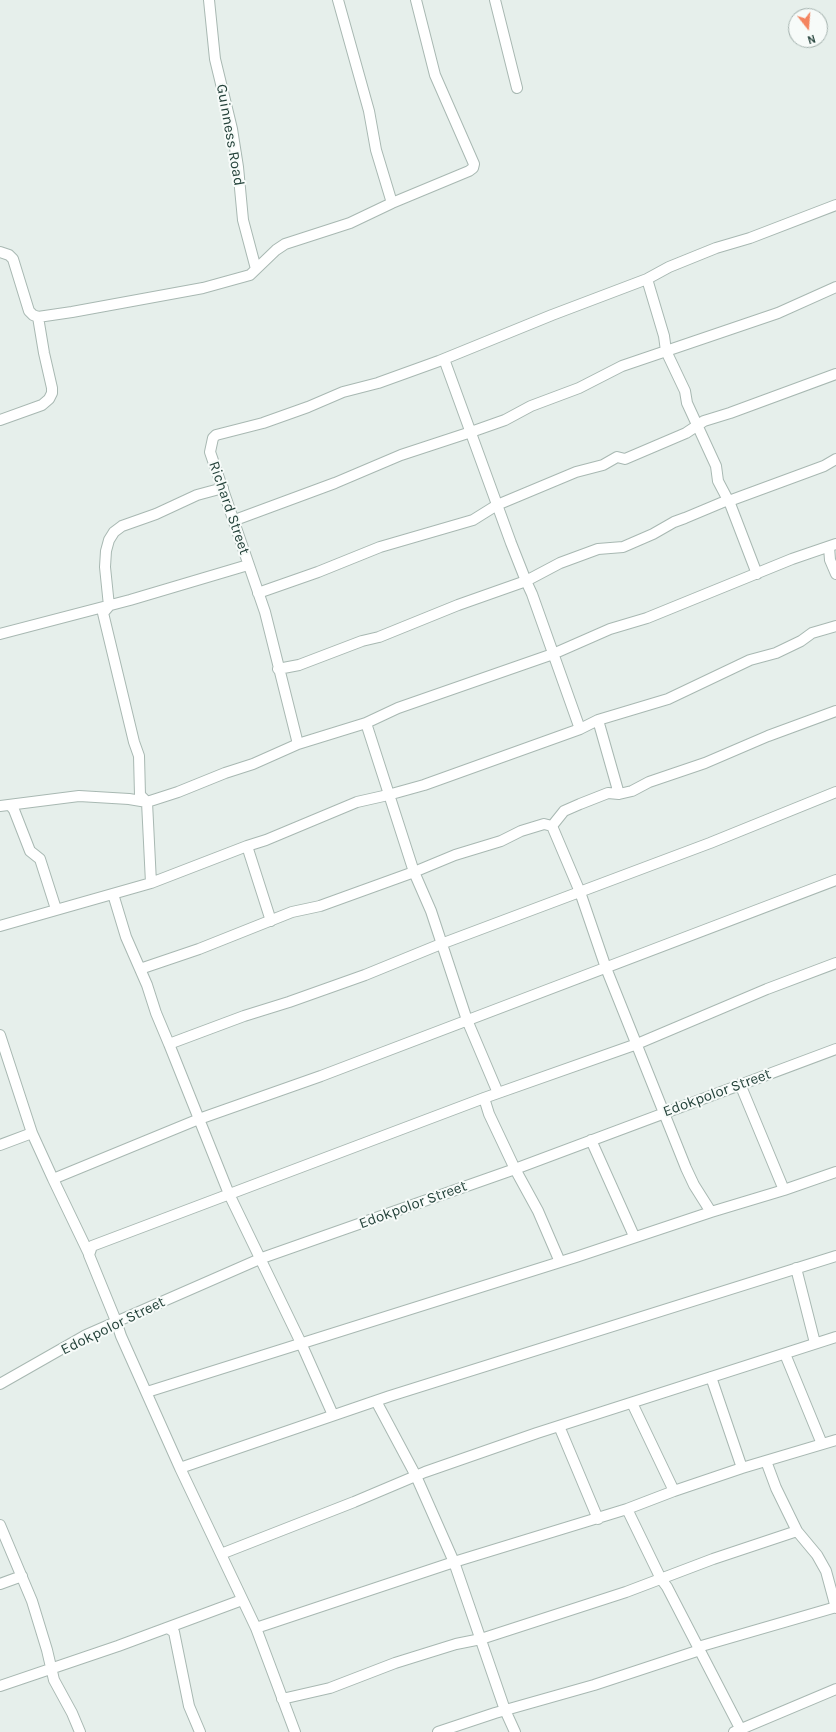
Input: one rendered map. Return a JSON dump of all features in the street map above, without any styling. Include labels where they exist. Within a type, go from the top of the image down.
[{"type":"street","name":"Guinness Road","points":[[209,0],[215,59],[232,128],[238,167],[243,220],[256,269]]},
{"type":"street","points":[[338,0],[369,111],[376,150],[392,203]]},
{"type":"street","points":[[0,252],[9,255],[13,259],[29,311],[33,315],[38,317],[72,312],[203,288],[250,275],[276,250],[285,244],[350,223],[392,203],[470,170],[473,168],[474,164],[435,75],[416,0]]},
{"type":"street","points":[[495,0],[517,88]]},
{"type":"street","points":[[580,729],[532,594],[497,505],[444,359],[552,315],[647,279],[669,267],[709,251],[750,238],[836,205]]},
{"type":"street","points":[[647,279],[664,336],[666,352],[685,391],[687,404],[716,466],[718,481],[728,500],[757,574]]},
{"type":"street","points":[[235,520],[335,483],[401,455],[505,420],[531,406],[579,388],[622,366],[666,352],[743,323],[778,313],[836,287]]},
{"type":"street","points":[[0,420],[42,405],[49,399],[52,393],[38,317]]},
{"type":"street","name":"Richard Street","points":[[298,744],[265,612],[248,565],[235,520],[210,452],[213,438],[216,435],[263,423],[308,407],[343,392],[378,383],[444,359]]},
{"type":"street","points":[[258,593],[318,572],[380,547],[473,520],[497,505],[576,472],[603,465],[617,457],[625,459],[686,433],[704,421],[730,414],[836,374]]},
{"type":"street","points":[[278,668],[299,665],[317,659],[458,605],[526,581],[560,563],[598,549],[623,547],[653,534],[674,522],[728,500],[824,466],[836,459]]},
{"type":"street","points":[[109,606],[105,567],[106,551],[109,540],[114,532],[122,526],[156,514],[192,497],[223,488]]},
{"type":"street","points":[[5,806],[79,796],[129,799],[147,802],[253,764],[298,744],[366,723],[404,706],[553,654],[610,629],[647,618],[792,559],[832,546],[830,560],[836,574]]},
{"type":"street","points":[[0,634],[109,606],[248,565]]},
{"type":"street","points":[[109,606],[103,612],[134,742],[139,756],[140,795],[147,802],[151,883]]},
{"type":"street","points":[[0,926],[151,883],[266,840],[357,802],[424,785],[580,729],[598,720],[668,699],[750,660],[776,653],[801,641],[812,633],[836,626]]},
{"type":"street","points":[[552,826],[564,811],[608,793],[619,794],[632,791],[649,782],[706,763],[768,736],[836,711]]},
{"type":"street","points":[[598,720],[619,794]]},
{"type":"street","points":[[366,723],[414,872],[430,911],[467,1020],[498,1093]]},
{"type":"street","points":[[169,1044],[244,1016],[365,975],[441,944],[703,846],[836,792]]},
{"type":"street","points":[[5,806],[14,810],[30,851],[40,859],[56,909]]},
{"type":"street","points":[[140,969],[272,921],[292,912],[320,906],[414,872],[455,855],[500,841],[521,831],[544,824],[552,826]]},
{"type":"street","points":[[552,826],[580,892],[606,968],[694,1185],[711,1212]]},
{"type":"street","points":[[247,846],[272,921]]},
{"type":"street","points":[[53,1179],[199,1119],[321,1076],[836,880]]},
{"type":"street","points":[[113,894],[126,937],[229,1194],[262,1258],[333,1415]]},
{"type":"street","points":[[89,1254],[92,1246],[438,1117],[484,1098],[637,1044],[767,989],[836,963]]},
{"type":"street","points":[[0,1036],[32,1133],[89,1254],[121,1336],[180,1468],[256,1628],[295,1732]]},
{"type":"street","name":"Edokpolor Street","points":[[0,1384],[86,1335],[262,1258],[515,1169],[836,1049]]},
{"type":"street","points":[[740,1084],[784,1190]]},
{"type":"street","points":[[484,1098],[489,1114],[515,1169],[538,1211],[560,1262]]},
{"type":"street","points":[[0,1145],[32,1133]]},
{"type":"street","points":[[591,1140],[634,1236]]},
{"type":"street","points":[[147,1392],[560,1262],[634,1236],[784,1190],[836,1172]]},
{"type":"street","points":[[180,1468],[376,1401],[836,1256]]},
{"type":"street","points":[[796,1268],[815,1343]]},
{"type":"street","points":[[221,1554],[416,1476],[559,1426],[836,1337]]},
{"type":"street","points":[[785,1354],[822,1444]]},
{"type":"street","points":[[711,1377],[742,1468]]},
{"type":"street","points":[[376,1401],[416,1476],[454,1562],[505,1710],[515,1732]]},
{"type":"street","points":[[632,1403],[674,1491]]},
{"type":"street","points":[[559,1426],[598,1519]]},
{"type":"street","points":[[256,1628],[454,1562],[598,1519],[742,1468],[836,1440]]},
{"type":"street","points":[[438,1732],[505,1710],[594,1685],[699,1648],[836,1608],[826,1571],[817,1555],[797,1531],[776,1488],[766,1461]]},
{"type":"street","points":[[627,1509],[661,1579],[667,1587],[699,1648],[739,1731],[836,1689]]},
{"type":"street","points":[[0,1525],[32,1601],[54,1680],[72,1713],[80,1732]]},
{"type":"street","points":[[282,1699],[330,1688],[395,1663],[456,1644],[481,1639],[626,1592],[797,1531]]},
{"type":"street","points":[[0,1584],[22,1576]]},
{"type":"street","points":[[0,1686],[118,1646],[242,1600]]},
{"type":"street","points":[[168,1628],[174,1632],[189,1706],[200,1732]]}]
